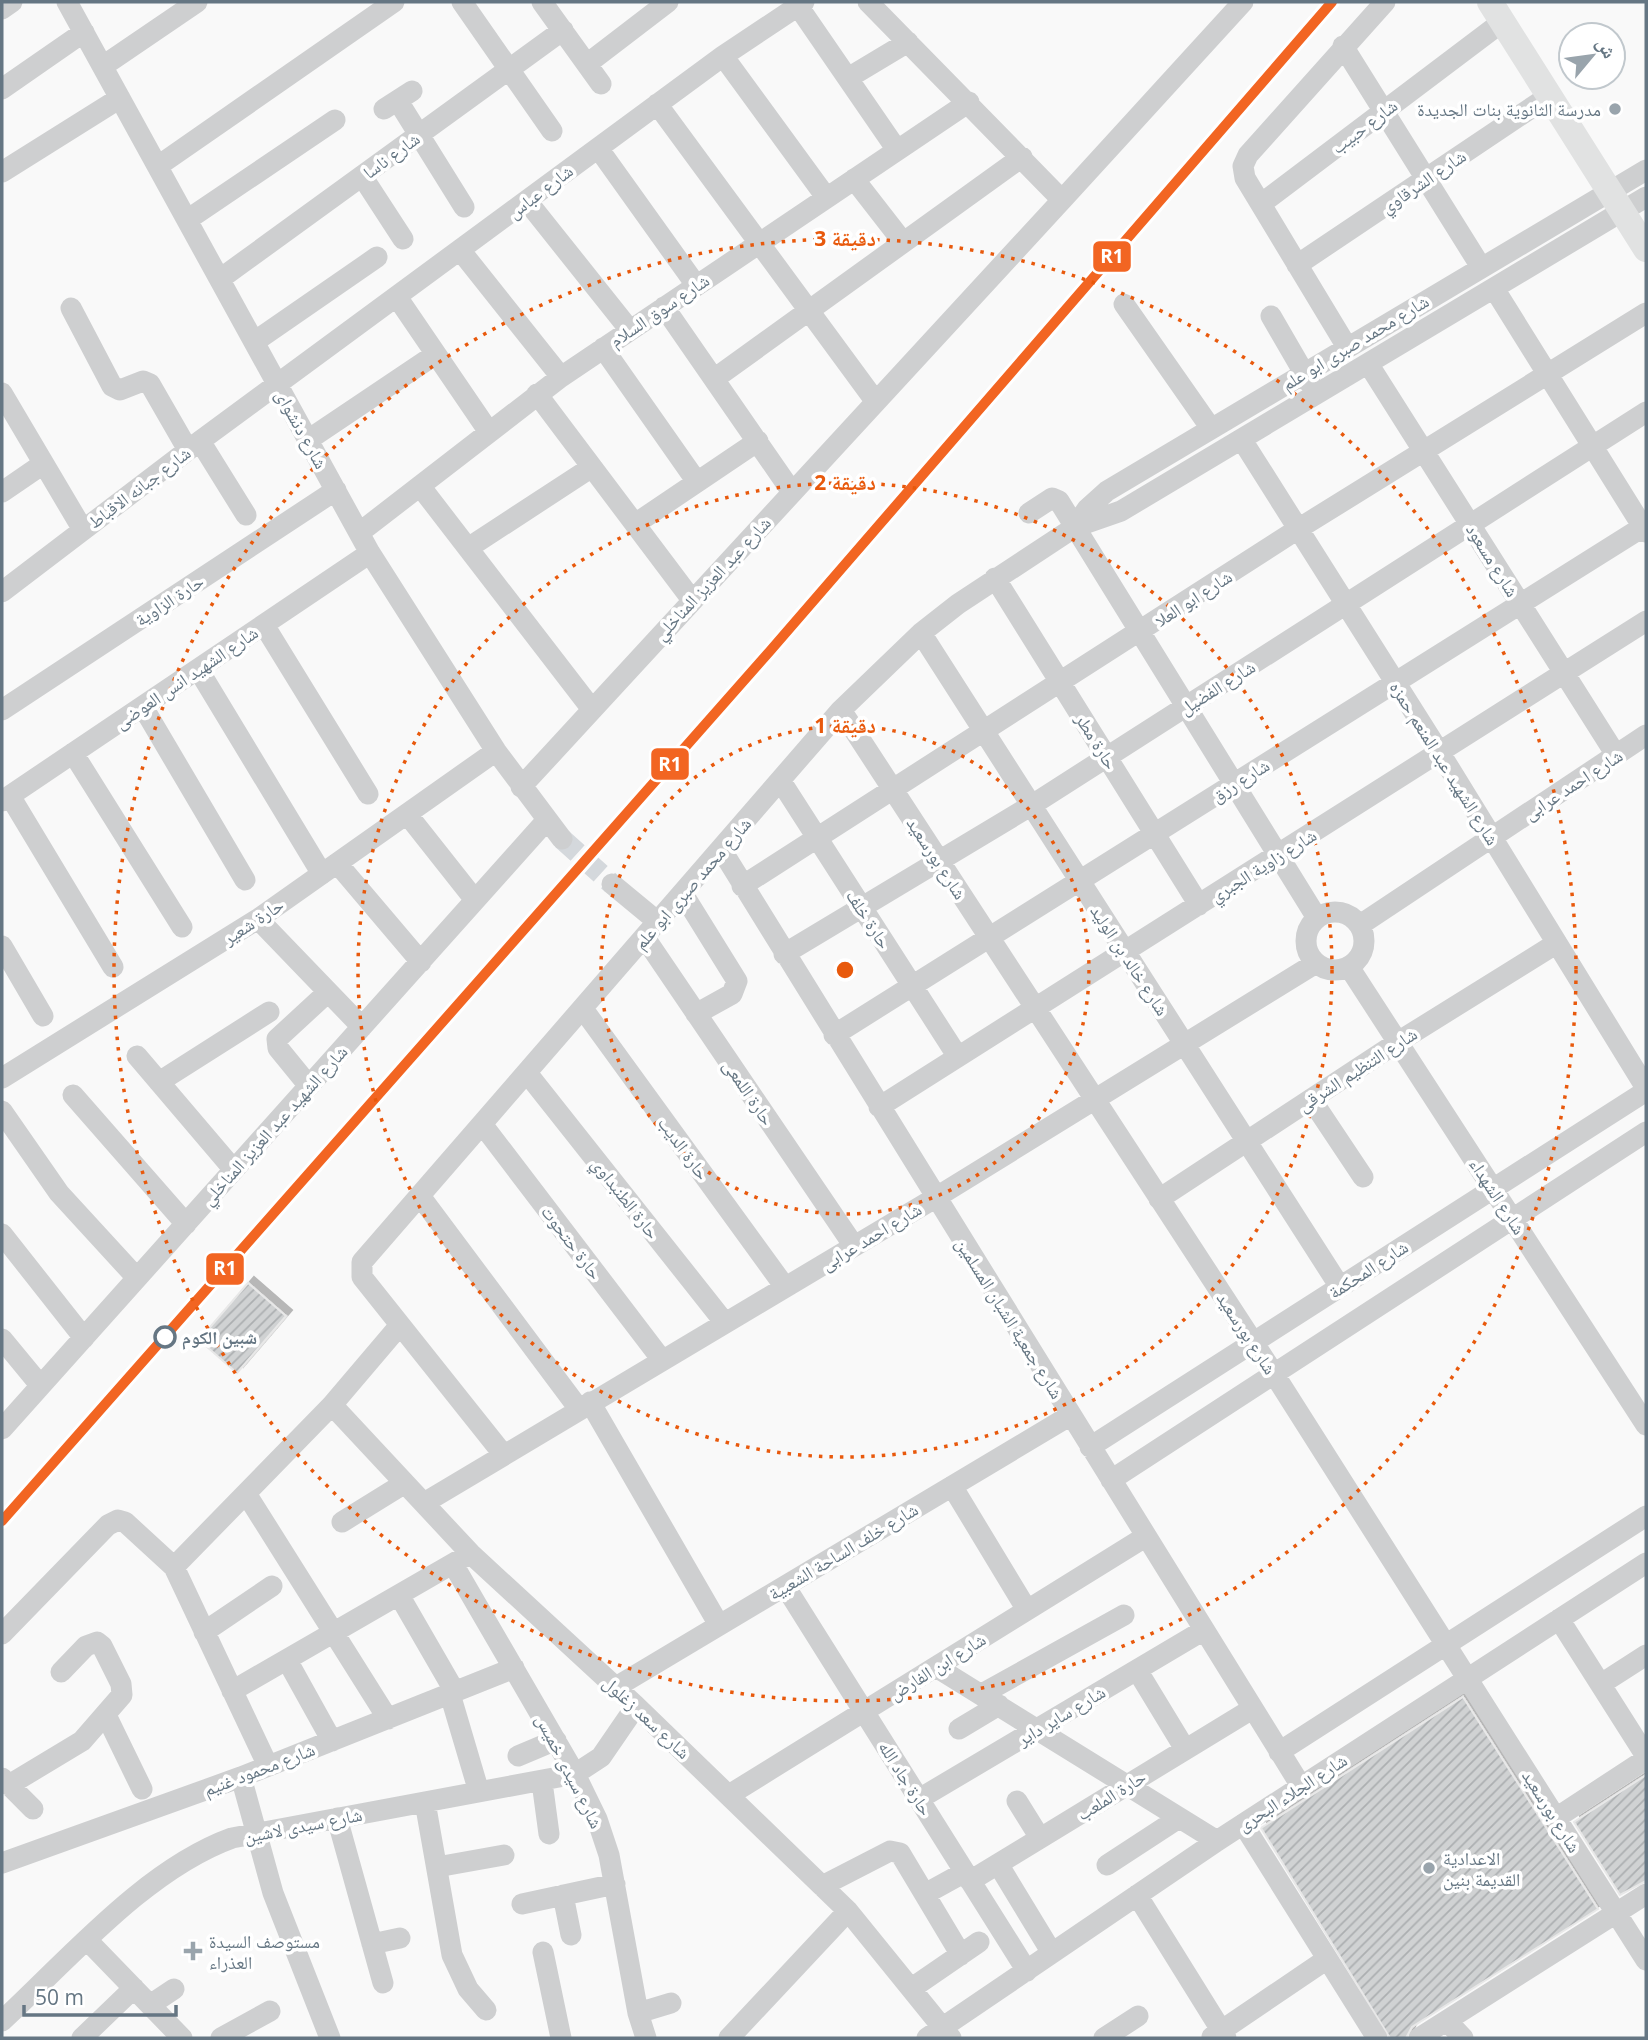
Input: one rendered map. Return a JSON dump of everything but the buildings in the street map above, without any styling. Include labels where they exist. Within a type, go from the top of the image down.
[{"type":"main road","points":[[1496,12],[1646,249]]},
{"type":"street","points":[[2,9],[12,2]]},
{"type":"street","name":"شارع دنشواى","points":[[67,2],[370,553],[496,751],[562,839]]},
{"type":"street","points":[[103,66],[197,2]]},
{"type":"street","points":[[158,166],[394,2]]},
{"type":"street","points":[[462,2],[552,131]]},
{"type":"street","points":[[542,2],[601,84]]},
{"type":"street","points":[[587,64],[668,2]]},
{"type":"street","points":[[868,2],[1056,193]]},
{"type":"street","name":"شارع عبد العزيز المناخلي","points":[[521,787],[876,402],[1056,193],[1243,2]]},
{"type":"street","points":[[1347,347],[1245,178],[1243,166],[1248,155],[1385,2]]},
{"type":"street","points":[[801,4],[897,150]]},
{"type":"street","name":"شارع عباس","points":[[278,385],[657,104],[801,4]]},
{"type":"street","name":"شارع حبيب","points":[[1261,204],[1383,111],[1496,12]]},
{"type":"street","name":"شارع ناسا","points":[[219,279],[563,30]]},
{"type":"street","points":[[2,89],[83,32]]},
{"type":"street","points":[[848,78],[908,42]]},
{"type":"street","points":[[1343,46],[1481,267]]},
{"type":"street","points":[[723,56],[826,197]]},
{"type":"street","name":"شارع الشرقاوي","points":[[1297,265],[1549,96]]},
{"type":"street","points":[[2,172],[120,98]]},
{"type":"street","points":[[398,100],[464,208]]},
{"type":"street","name":"شارع سوق السلام","points":[[359,533],[561,377],[969,102]]},
{"type":"street","points":[[657,104],[876,402]]},
{"type":"street","points":[[187,220],[335,120]]},
{"type":"street","points":[[598,148],[696,285]]},
{"type":"street","points":[[714,379],[1021,157]]},
{"type":"street","name":"شارع محمد صبرى ابو علم","points":[[400,1325],[362,1277],[362,1262],[841,710],[921,633],[995,578],[1075,527],[1121,511],[1495,290],[1615,201],[1646,170]]},
{"type":"street","points":[[362,176],[403,239]]},
{"type":"street","points":[[854,179],[903,242]]},
{"type":"street","name":"شارع محمد صبرى ابو علم","points":[[1075,527],[1087,509],[1107,491],[1481,267],[1615,201],[1646,197]]},
{"type":"street","points":[[527,201],[629,329]]},
{"type":"street","points":[[460,250],[561,377]]},
{"type":"street","points":[[254,342],[377,257]]},
{"type":"street","points":[[1495,290],[1645,528]]},
{"type":"street","points":[[397,297],[489,432]]},
{"type":"street","points":[[1124,304],[1210,427]]},
{"type":"street","points":[[664,307],[792,492]]},
{"type":"street","points":[[71,308],[112,386],[120,390],[143,381],[150,384],[246,515]]},
{"type":"street","name":"شارع ابو العلا","points":[[742,886],[985,733],[1298,529],[1646,313]]},
{"type":"street","points":[[1271,316],[1317,396]]},
{"type":"street","points":[[603,348],[697,482]]},
{"type":"street","points":[[308,440],[436,354]]},
{"type":"street","name":"شارع مسعود","points":[[1369,365],[1616,755]]},
{"type":"street","name":"شارع جبانه الاقباط","points":[[2,592],[194,445],[278,385]]},
{"type":"street","points":[[2,393],[83,530]]},
{"type":"street","points":[[537,394],[692,600]]},
{"type":"street","name":"شارع الفضيل","points":[[784,954],[1031,805],[1646,412]]},
{"type":"street","name":"شارع الشهيد عبد المنعم حمزه","points":[[1242,440],[1440,753],[1646,1090]]},
{"type":"street","points":[[635,524],[758,441]]},
{"type":"street","points":[[2,492],[43,464]]},
{"type":"street","points":[[468,548],[592,467]]},
{"type":"street","points":[[420,486],[591,708]]},
{"type":"street","name":"حارة الزاوية","points":[[2,710],[335,490]]},
{"type":"street","points":[[1028,513],[1055,498],[1142,631],[1317,918]]},
{"type":"street","name":"شارع رزق","points":[[834,1035],[1645,528]]},
{"type":"street","name":"شارع الشهيد انس العوضى","points":[[6,798],[370,553]]},
{"type":"street","name":"حارة مطر","points":[[995,578],[1199,905]]},
{"type":"street","name":"شارع زاوية الجبري","points":[[879,1107],[1565,675],[1646,621]]},
{"type":"street","points":[[264,625],[368,794]]},
{"type":"street","name":"شارع خالد بن الوليد","points":[[921,633],[1340,1287]]},
{"type":"street","points":[[198,669],[330,869],[421,962]]},
{"type":"street","points":[[143,707],[245,880]]},
{"type":"street","name":"شارع بورسعيد","points":[[841,710],[1274,1374],[1646,1960]]},
{"type":"street","name":"شارع احمد عرابى","points":[[1360,925],[1646,735]]},
{"type":"street","name":"حارة شعير","points":[[2,1078],[258,919],[496,751]]},
{"type":"street","points":[[73,753],[182,927]]},
{"type":"street","name":"حارة خلف","points":[[780,780],[958,1057]]},
{"type":"street","points":[[6,798],[113,967]]},
{"type":"street","points":[[407,814],[475,900]]},
{"type":"street","name":"شارع الشهيد عبد العزيز المناخلي","points":[[2,1429],[546,821]]},
{"type":"street","name":"شارع جمعية الشبان المسلمين","points":[[721,849],[1301,1786]]},
{"type":"street","points":[[612,884],[651,930]]},
{"type":"street","points":[[682,894],[737,981],[732,994],[696,1014]]},
{"type":"street","points":[[1335,911],[1353,918],[1360,925],[1364,934],[1362,953],[1349,967],[1331,970],[1316,963],[1307,948],[1306,940],[1311,924],[1317,918],[1335,911]]},
{"type":"street","points":[[258,919],[362,1027]]},
{"type":"street","name":"حارة اللمعى","points":[[651,930],[696,1014],[854,1246]]},
{"type":"street","name":"شارع التنظيم الشرقى","points":[[1159,1199],[1398,1042],[1557,943]]},
{"type":"street","points":[[2,946],[43,1016]]},
{"type":"street","name":"شارع احمد عرابى","points":[[424,1503],[935,1198],[1316,963]]},
{"type":"street","name":"شارع الشهداء","points":[[1349,967],[1646,1425]]},
{"type":"street","points":[[309,1086],[278,1048],[277,1039],[328,992]]},
{"type":"street","name":"حارة الديب","points":[[583,1009],[785,1287]]},
{"type":"street","points":[[159,1082],[269,1013]]},
{"type":"street","points":[[137,1056],[234,1170]]},
{"type":"street","name":"حارة الطنبداوي","points":[[527,1073],[725,1323]]},
{"type":"street","name":"شارع المحكمة","points":[[1090,1447],[1646,1090]]},
{"type":"street","points":[[73,1095],[186,1224]]},
{"type":"street","points":[[1311,1099],[1363,1177]]},
{"type":"street","points":[[2,1111],[59,1193],[137,1278]]},
{"type":"street","name":"حارة حتحوت","points":[[482,1124],[662,1360]]},
{"type":"street","points":[[1111,1480],[1646,1132]]},
{"type":"street","points":[[420,1196],[585,1406],[719,1625]]},
{"type":"street","points":[[2,1234],[84,1338]]},
{"type":"street","points":[[174,1567],[247,1496],[332,1405],[400,1325],[503,1454]]},
{"type":"street","points":[[2,1339],[40,1385]]},
{"type":"street","name":"شارع سعد زغلول","points":[[332,1405],[424,1503],[462,1559],[616,1687],[848,1911],[912,1988],[940,2035]]},
{"type":"street","name":"شارع خلف الساحة الشعبية","points":[[616,1687],[1070,1415]]},
{"type":"street","points":[[342,1522],[405,1483]]},
{"type":"street","points":[[953,1486],[1027,1611]]},
{"type":"street","points":[[247,1496],[336,1632],[388,1719]]},
{"type":"street","points":[[1279,1752],[1646,1516]]},
{"type":"street","points":[[2,1634],[113,1521],[125,1522],[174,1567],[268,1766]]},
{"type":"street","name":"شارع ابن الفارض","points":[[729,1795],[1146,1536]]},
{"type":"street","points":[[232,1691],[462,1559]]},
{"type":"street","name":"شارع سيدى خميس","points":[[462,1559],[514,1668],[575,1774],[597,1819],[615,1884],[638,2014],[645,2038]]},
{"type":"street","name":"شارع الجلاء البحرى","points":[[940,2035],[1027,1970],[1217,1841],[1646,1563]]},
{"type":"street","points":[[204,1632],[272,1586]]},
{"type":"street","name":"حارة جاد الله","points":[[785,1586],[1027,1970]]},
{"type":"street","points":[[398,1595],[452,1693],[479,1792]]},
{"type":"street","points":[[959,1729],[991,1699],[1124,1615]]},
{"type":"street","points":[[1556,1818],[1646,1757],[1559,1619]]},
{"type":"street","name":"شارع ساير داير","points":[[919,1799],[1204,1630]]},
{"type":"street","points":[[33,1809],[5,1782],[72,1749],[119,1700],[122,1689],[102,1646],[91,1642],[61,1672]]},
{"type":"street","points":[[1601,1685],[1646,1655]]},
{"type":"street","points":[[287,1660],[332,1741]]},
{"type":"street","points":[[936,1667],[1217,1841]]},
{"type":"street","name":"شارع محمود غنيم","points":[[2,1863],[268,1766],[514,1668]]},
{"type":"street","points":[[1137,1670],[1185,1749]]},
{"type":"street","name":"شارع سيدى لاشين","points":[[2,2021],[88,1941],[176,1865],[203,1849],[256,1833],[575,1774],[601,1757],[636,1706]]},
{"type":"street","name":"حارة الملعب","points":[[925,1894],[998,1864],[1252,1709]]},
{"type":"street","points":[[106,1715],[142,1789]]},
{"type":"street","points":[[518,1756],[556,1740]]},
{"type":"street","points":[[241,1776],[277,1905],[330,2038]]},
{"type":"street","points":[[542,1782],[549,1834]]},
{"type":"street","points":[[1017,1801],[1040,1838]]},
{"type":"street","points":[[425,1802],[456,1967],[468,1989],[486,2010]]},
{"type":"street","points":[[337,1818],[383,1983]]},
{"type":"street","points":[[1107,1865],[1179,1818]]},
{"type":"street","points":[[1243,1824],[1377,2038]]},
{"type":"street","points":[[822,1886],[893,1851],[903,1856],[961,1955]]},
{"type":"street","points":[[437,1867],[504,1855]]},
{"type":"street","points":[[998,1864],[1052,1953]]},
{"type":"street","points":[[522,1904],[615,1884]]},
{"type":"street","points":[[1419,2038],[1646,1894]]},
{"type":"street","points":[[563,1895],[571,1935]]},
{"type":"street","points":[[1137,1895],[1219,2036],[1327,1959]]},
{"type":"street","points":[[736,2036],[848,1911]]},
{"type":"street","points":[[372,1944],[400,1938]]},
{"type":"street","points":[[88,1941],[182,2038]]},
{"type":"street","points":[[912,1988],[979,1942]]},
{"type":"street","points":[[543,1952],[561,2038]]},
{"type":"street","points":[[82,2038],[134,1988]]},
{"type":"street","points":[[150,2004],[174,1989]]},
{"type":"street","points":[[638,2014],[671,2003]]},
{"type":"street","points":[[221,2038],[270,2011]]},
{"type":"street","points":[[1104,2038],[1138,2016]]},
{"type":"street","points":[[1447,2021],[1463,2038]]},
{"type":"tunnel","points":[[562,839],[612,884]]},
{"type":"transit line","name":"R1","points":[[2,1521],[770,651],[1332,2]]},
{"type":"place","name":"مدرسة الثانوية بنات الجديدة","points":[[1615,109]]},
{"type":"place","name":"شبين الكوم","points":[[165,1337]]},
{"type":"place","name":"الاعدادية القديمة بنين","points":[[1429,1868]]},
{"type":"place","name":"مستوصف السيدة العذراء","points":[[193,1951]]}]
